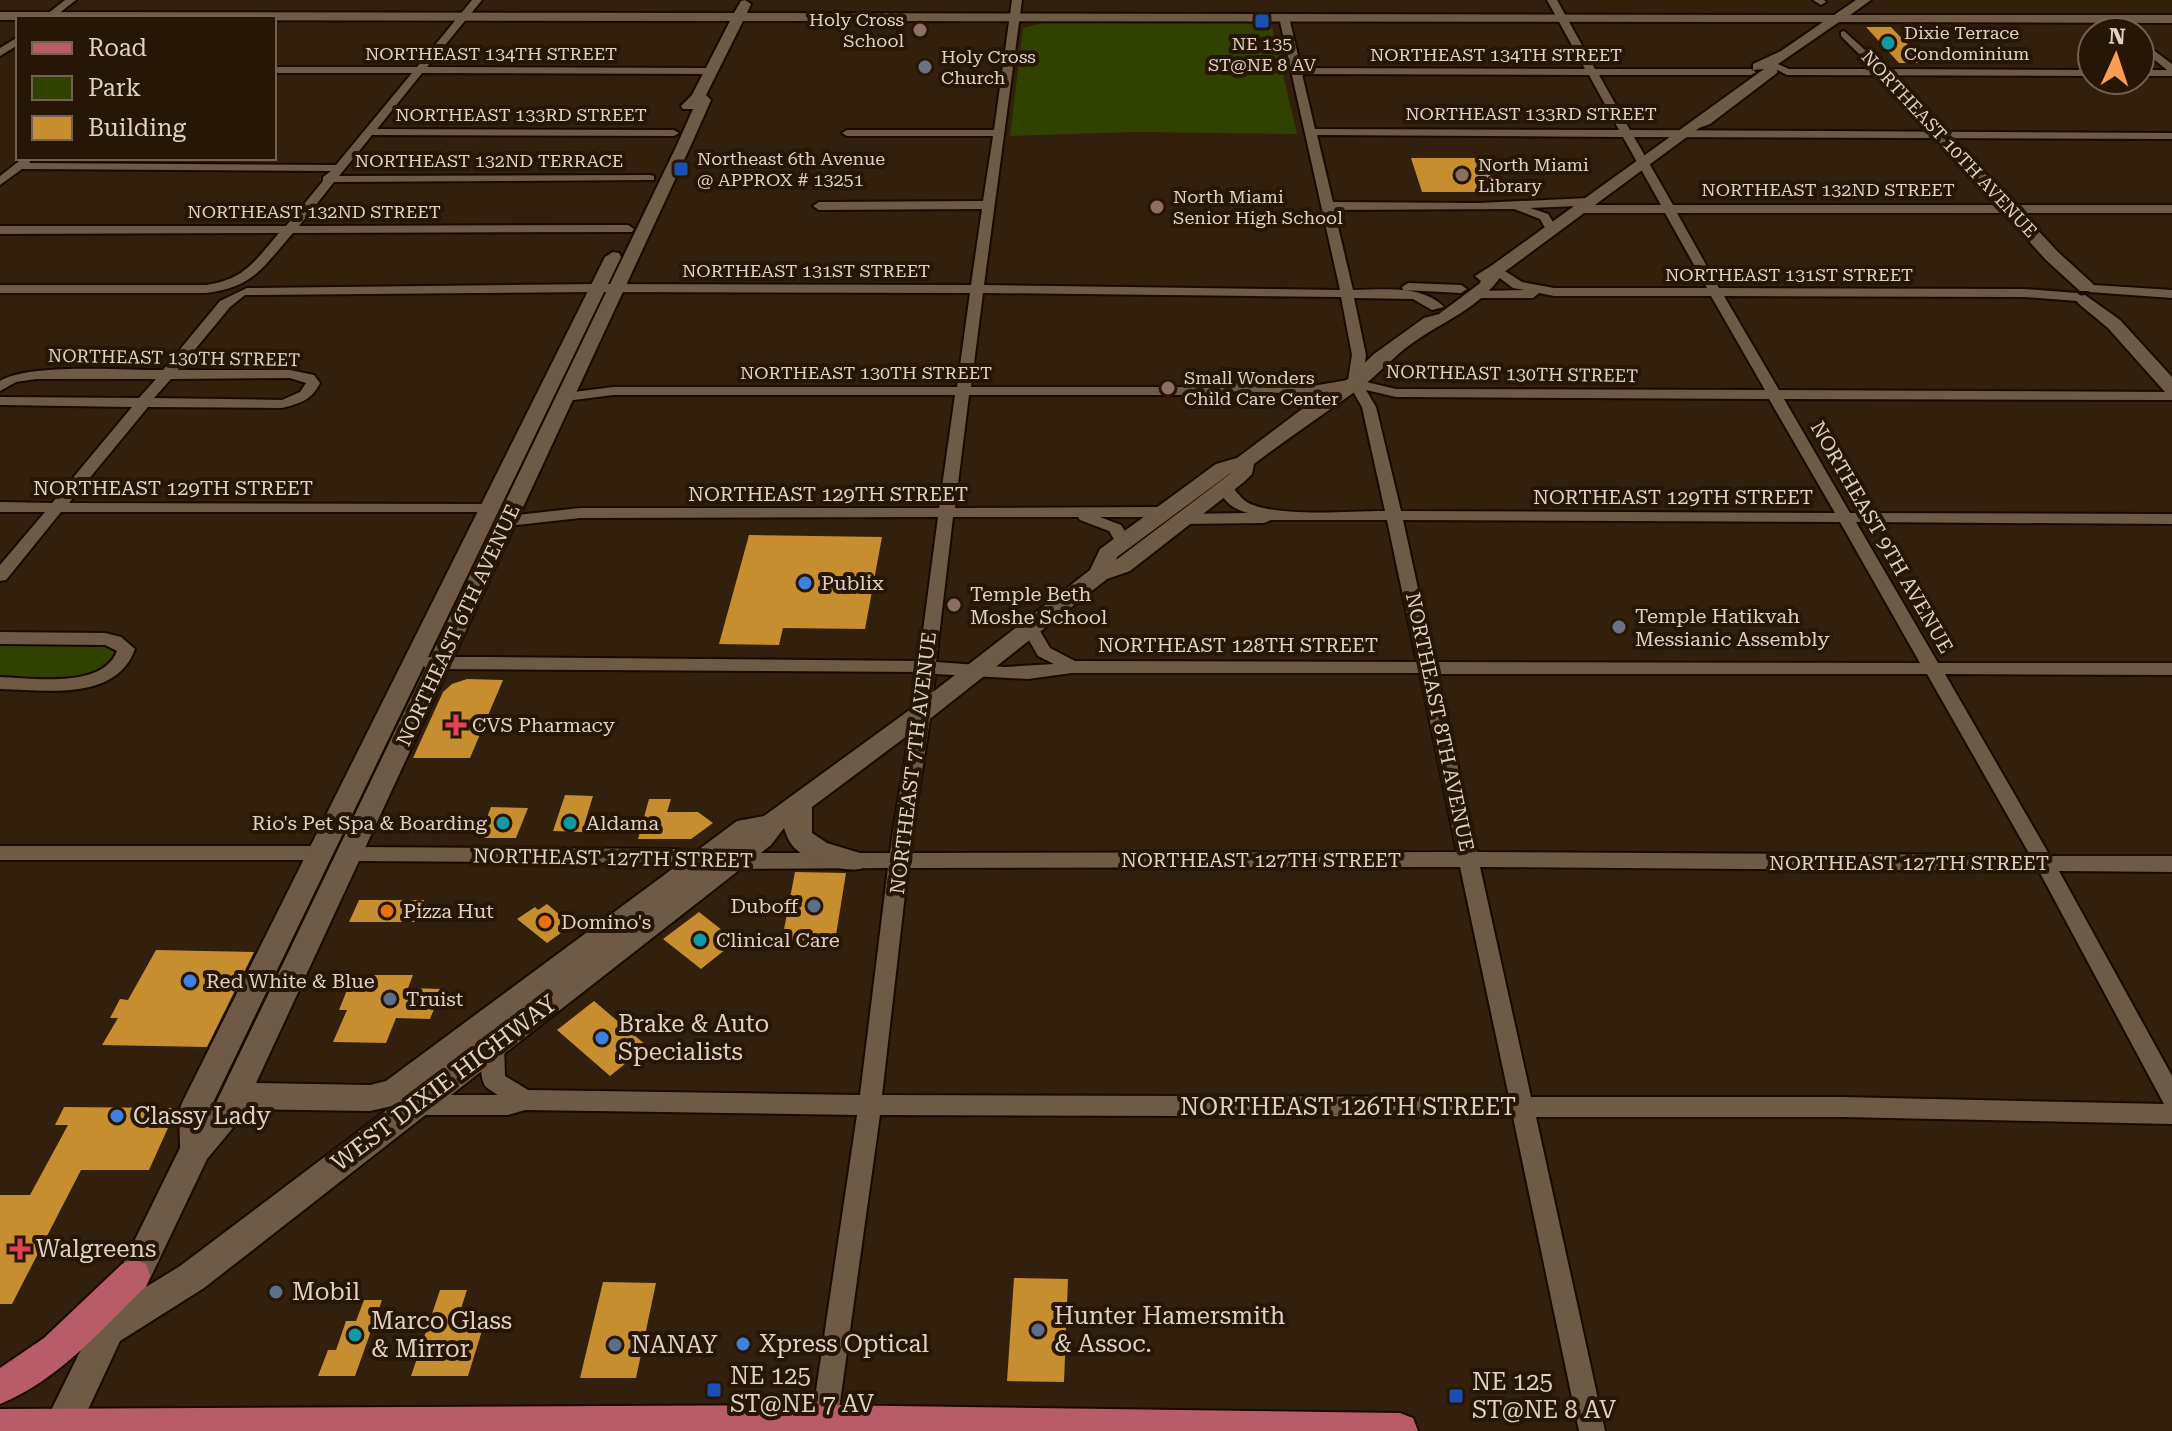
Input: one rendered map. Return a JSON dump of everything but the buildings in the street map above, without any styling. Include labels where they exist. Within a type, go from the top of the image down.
[{"type":"main road","name":"NORTHEAST 6TH AVENUE","points":[[196,1149],[194,1110],[441,663],[495,546],[506,479],[606,288],[679,139],[691,100],[698,97],[747,0]]},
{"type":"main road","points":[[1863,1],[1871,11],[1893,18]]},
{"type":"main road","name":"WEST DIXIE HIGHWAY","points":[[1694,126],[1692,116],[1751,72],[1773,62],[1833,18],[1863,1]]},
{"type":"main road","points":[[276,17],[2076,19]]},
{"type":"main road","points":[[1776,18],[1800,24],[1813,33]]},
{"type":"main road","name":"WEST DIXIE HIGHWAY","points":[[109,1329],[192,1277],[401,1100],[719,860],[762,838],[770,825],[923,712],[1099,574],[1122,566],[1223,468],[1244,462],[1321,404],[1355,383],[1434,314],[1445,318],[1468,292],[1472,280],[1497,270],[1772,70],[1773,62]]},
{"type":"main road","name":"NORTHEAST 10TH AVENUE","points":[[1883,72],[2172,388]]},
{"type":"main road","name":"NORTHEAST 6TH AVENUE","points":[[60,1429],[196,1149],[226,1114],[235,1096],[336,853],[342,813],[413,663],[570,388],[628,229],[650,178],[679,139]]},
{"type":"main road","points":[[1555,205],[1579,210]]},
{"type":"main road","name":"WEST DIXIE HIGHWAY","points":[[1099,574],[1108,554],[1225,487],[1242,474],[1244,462]]},
{"type":"main road","points":[[801,802],[795,823],[801,840],[814,849],[854,861]]},
{"type":"main road","name":"WEST DIXIE HIGHWAY","points":[[401,1100],[493,1045],[719,860]]},
{"type":"main road","name":"NORTHEAST 126TH STREET","points":[[235,1096],[401,1100]]},
{"type":"main road","points":[[0,1387],[64,1346],[134,1275]]},
{"type":"main road","points":[[0,1427],[1400,1431]]},
{"type":"street","points":[[49,16],[71,0]]},
{"type":"street","points":[[0,576],[477,0]]},
{"type":"street","name":"NORTHEAST 7TH AVENUE","points":[[823,1427],[870,1103],[908,788],[923,712],[926,666],[986,205],[1017,0]]},
{"type":"street","name":"NORTHEAST 9TH AVENUE","points":[[1552,0],[1773,394],[2045,864],[2172,1097]]},
{"type":"street","name":"NORTHEAST 8TH AVENUE","points":[[1284,17],[1312,132],[1359,355],[1355,383],[1369,407],[1394,516],[1592,1431]]},
{"type":"street","name":"NORTHEAST 10TH AVENUE","points":[[1844,34],[1883,72]]},
{"type":"street","points":[[2156,57],[2172,71]]},
{"type":"street","points":[[1773,62],[1787,72],[2076,73]]},
{"type":"street","name":"NORTHEAST 134TH STREET","points":[[276,70],[709,71]]},
{"type":"street","name":"NORTHEAST 134TH STREET","points":[[1298,71],[1751,72]]},
{"type":"street","name":"NORTHEAST 134TH STREET","points":[[1695,72],[1723,76],[1736,84]]},
{"type":"street","name":"NORTHEAST 133RD STREET","points":[[1694,126],[1749,135],[2172,136]]},
{"type":"street","name":"NORTHEAST 133RD STREET","points":[[1312,132],[1624,131],[1694,126],[1749,135]]},
{"type":"street","name":"NORTHEAST 133RD STREET","points":[[368,132],[679,139]]},
{"type":"street","points":[[847,133],[996,133]]},
{"type":"street","points":[[0,182],[23,162]]},
{"type":"street","name":"NORTHEAST 132ND TERRACE","points":[[23,162],[184,162],[336,168]]},
{"type":"street","name":"NORTHEAST 132ND TERRACE","points":[[327,179],[650,178]]},
{"type":"street","points":[[819,206],[986,205]]},
{"type":"street","name":"NORTHEAST 132ND STREET","points":[[1328,206],[1555,205],[1579,210],[2172,209]]},
{"type":"street","name":"NORTHEAST 132ND STREET","points":[[1502,207],[1539,214],[1547,220],[1552,230]]},
{"type":"street","name":"NORTHEAST 132ND STREET","points":[[0,230],[628,229]]},
{"type":"street","name":"NORTHEAST 131ST STREET","points":[[1497,270],[1518,285],[1554,292]]},
{"type":"street","name":"NORTHEAST 131ST STREET","points":[[1346,293],[1359,287],[1468,292],[2172,294]]},
{"type":"street","name":"NORTHEAST 131ST STREET","points":[[0,289],[606,288],[1346,293],[1418,296],[1434,314]]},
{"type":"street","name":"NORTHEAST 130TH STREET","points":[[0,387],[26,375],[299,375],[313,383],[303,397],[282,404],[0,401]]},
{"type":"street","name":"NORTHEAST 130TH STREET","points":[[570,388],[613,391],[1151,391],[1225,387],[1312,390],[1355,383],[1385,392],[2172,396]]},
{"type":"street","name":"NORTHEAST 129TH STREET","points":[[1225,487],[1227,495],[1237,504],[1270,515],[2172,519]]},
{"type":"street","name":"NORTHEAST 129TH STREET","points":[[0,507],[53,512],[441,516],[466,519],[580,513],[1076,515],[1097,512],[1259,520],[1270,515]]},
{"type":"street","name":"NORTHEAST 129TH STREET","points":[[0,516],[53,512]]},
{"type":"street","name":"NORTHEAST 129TH STREET","points":[[1076,515],[1111,525],[1124,543]]},
{"type":"street","name":"NORTHEAST 128TH STREET","points":[[1030,628],[1044,652],[1072,667]]},
{"type":"street","points":[[0,638],[105,639],[115,641],[126,649],[121,664],[98,679],[74,683],[0,683]]},
{"type":"street","name":"NORTHEAST 128TH STREET","points":[[413,663],[926,666],[1055,671],[1072,667],[2172,669]]},
{"type":"street","name":"NORTHEAST 127TH STREET","points":[[0,853],[336,853],[854,861],[1470,859],[2172,864]]},
{"type":"street","points":[[493,1045],[494,1081],[525,1100]]},
{"type":"street","name":"NORTHEAST 126TH STREET","points":[[401,1100],[508,1105],[525,1100],[1028,1107],[1840,1107],[2172,1114]]},
{"type":"green space","points":[[1051,21],[1256,22],[1272,27],[1297,134],[1136,132],[1010,136],[1023,28]]},
{"type":"green space","points":[[0,641],[101,642],[119,652],[111,667],[74,680],[0,679]]},
{"type":"place","name":"NE 135 ST@NE 8 AV","points":[[1262,21]]},
{"type":"place","name":"Holy Cross School","points":[[920,30]]},
{"type":"place","name":"Dixie Terrace Condominium","points":[[1888,43]]},
{"type":"place","name":"Holy Cross Church","points":[[925,67]]},
{"type":"place","name":"Northeast 6th Avenue @ APPROX # 13251","points":[[681,169]]},
{"type":"place","name":"North Miami Library","points":[[1462,175]]},
{"type":"place","name":"North Miami Senior High School","points":[[1157,207]]},
{"type":"place","name":"Small Wonders Child Care Center","points":[[1168,388]]},
{"type":"place","name":"Publix","points":[[805,583]]},
{"type":"place","name":"Temple Beth Moshe School","points":[[954,605]]},
{"type":"place","name":"Temple Hatikvah Messianic Assembly","points":[[1619,627]]},
{"type":"place","name":"CVS Pharmacy","points":[[456,725]]},
{"type":"place","name":"Rio's Pet Spa & Boarding","points":[[503,823]]},
{"type":"place","name":"Aldama","points":[[570,823]]},
{"type":"place","name":"Duboff","points":[[814,906]]},
{"type":"place","name":"Pizza Hut","points":[[387,911]]},
{"type":"place","name":"Domino's","points":[[545,922]]},
{"type":"place","name":"Clinical Care","points":[[700,940]]},
{"type":"place","name":"Red White & Blue","points":[[190,981]]},
{"type":"place","name":"Truist","points":[[390,999]]},
{"type":"place","name":"Brake & Auto Specialists","points":[[602,1038]]},
{"type":"place","name":"Classy Lady","points":[[117,1116]]},
{"type":"place","name":"Walgreens","points":[[20,1249]]},
{"type":"place","name":"Mobil","points":[[276,1292]]},
{"type":"place","name":"Hunter Hamersmith & Assoc.","points":[[1038,1330]]},
{"type":"place","name":"Marco Glass & Mirror","points":[[355,1335]]},
{"type":"place","name":"Xpress Optical","points":[[743,1344]]},
{"type":"place","name":"NANAY","points":[[615,1345]]},
{"type":"place","name":"NE 125 ST@NE 7 AV","points":[[714,1390]]},
{"type":"place","name":"NE 125 ST@NE 8 AV","points":[[1456,1396]]}]
